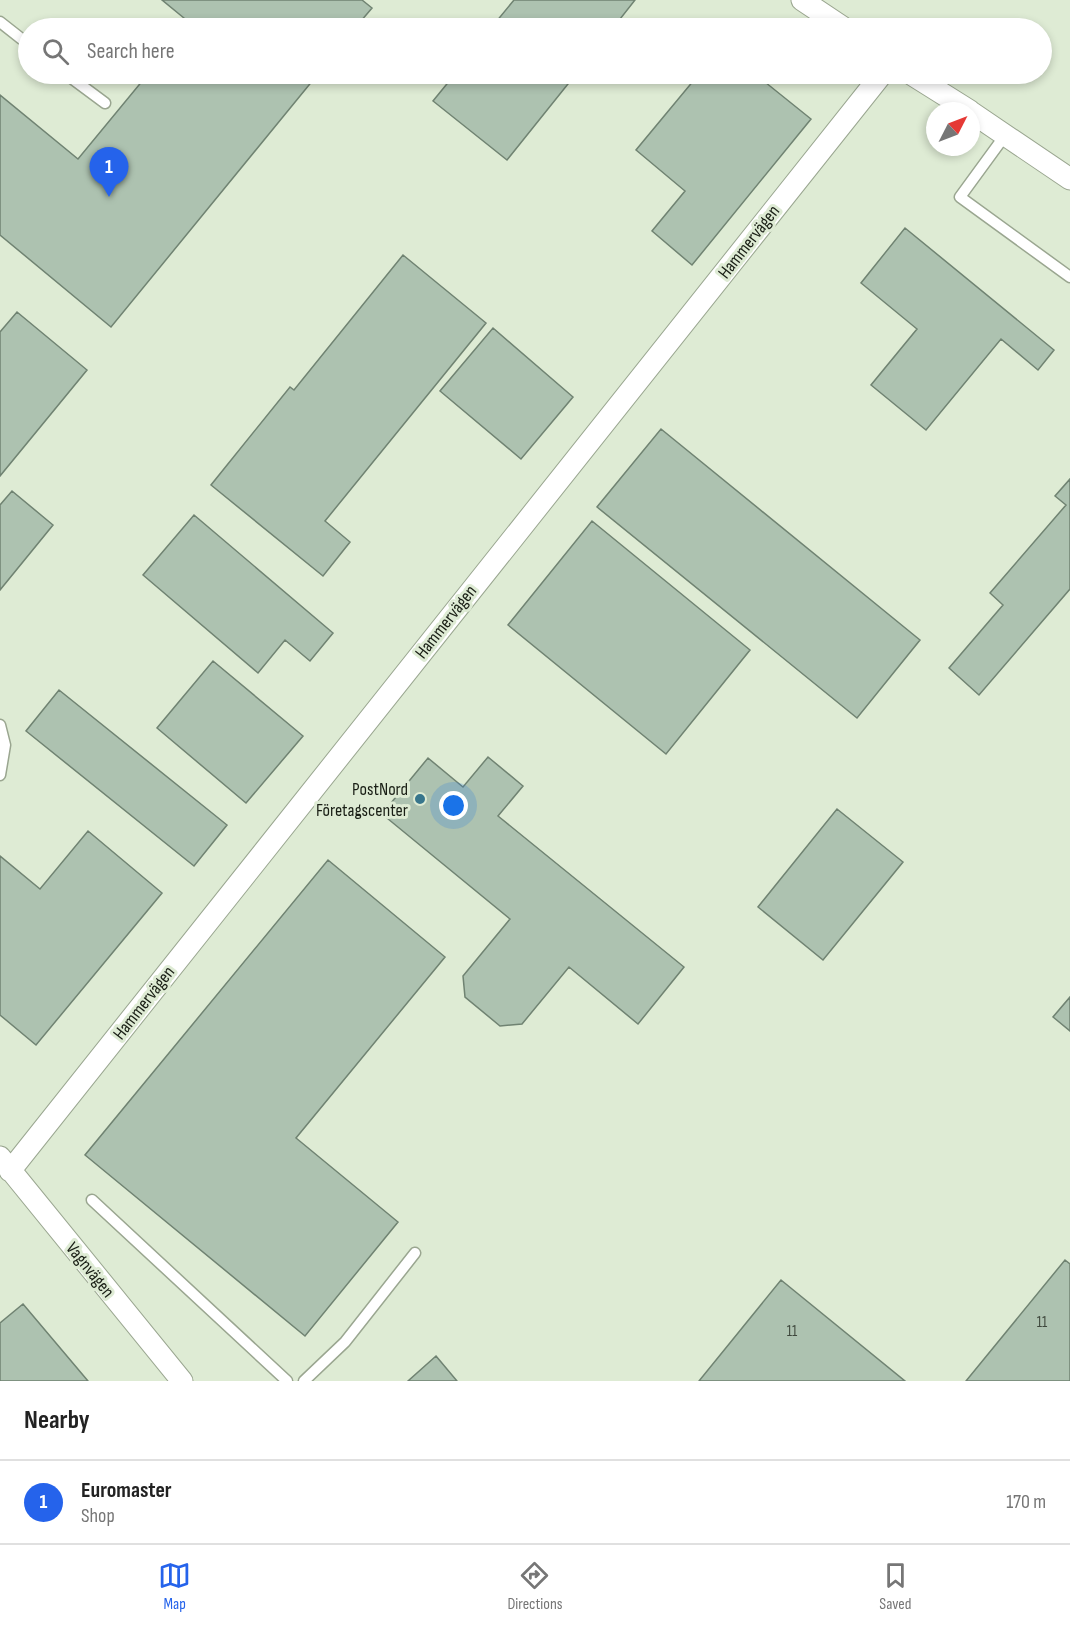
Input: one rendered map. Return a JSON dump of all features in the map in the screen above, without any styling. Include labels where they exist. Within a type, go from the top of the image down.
[{"type":"street","points":[[801,0],[829,18]]},
{"type":"street","name":"Hammervägen","points":[[5,1164],[874,84]]},
{"type":"street","points":[[927,84],[956,102]]},
{"type":"street","points":[[980,117],[1070,179]]},
{"type":"street","name":"Vagnvägen","points":[[5,1164],[182,1381]]},
{"type":"lane","points":[[0,22],[18,36]]},
{"type":"lane","points":[[79,84],[105,103]]},
{"type":"lane","points":[[1006,134],[960,197],[1070,277]]},
{"type":"lane","points":[[0,725],[5,745],[0,775]]},
{"type":"lane","points":[[92,1200],[287,1381]]},
{"type":"lane","points":[[304,1381],[345,1342],[415,1253]]},
{"type":"building","points":[[162,0],[362,0],[372,8],[364,18],[184,18]]},
{"type":"building","points":[[514,0],[635,0],[621,18],[499,18]]},
{"type":"building","points":[[140,84],[310,84],[111,327],[0,235],[0,95],[78,159]]},
{"type":"building","points":[[447,84],[568,84],[507,160],[433,101]]},
{"type":"building","points":[[691,84],[767,84],[811,119],[692,265],[652,231],[685,191],[636,150]]},
{"type":"building","points":[[905,228],[1054,350],[1038,370],[1001,339],[926,430],[871,385],[917,329],[861,283]]},
{"type":"building","points":[[403,255],[486,323],[325,521],[350,542],[323,576],[211,485],[290,387],[294,390]]},
{"type":"building","points":[[17,312],[87,370],[0,476],[0,332]]},
{"type":"building","points":[[493,328],[573,397],[521,459],[440,391]]},
{"type":"building","points":[[661,429],[920,640],[857,718],[597,507]]},
{"type":"building","points":[[1070,479],[1070,589],[979,695],[949,668],[1003,605],[990,593],[1066,505],[1055,496]]},
{"type":"building","points":[[12,491],[53,525],[0,590],[0,505]]},
{"type":"building","points":[[194,515],[333,633],[310,661],[285,640],[258,673],[143,575]]},
{"type":"building","points":[[592,521],[750,650],[666,754],[508,625]]},
{"type":"building","points":[[213,661],[303,736],[246,803],[157,728]]},
{"type":"building","points":[[59,690],[227,825],[194,866],[26,731]]},
{"type":"building","points":[[488,757],[523,786],[498,816],[684,967],[638,1024],[569,967],[522,1024],[500,1026],[465,997],[463,976],[510,919],[382,814],[428,758],[463,787]]},
{"type":"building","points":[[837,809],[903,862],[823,960],[758,907]]},
{"type":"building","points":[[88,831],[162,893],[36,1045],[0,1015],[0,856],[40,889]]},
{"type":"building","points":[[328,860],[445,957],[296,1138],[398,1222],[305,1336],[85,1155]]},
{"type":"building","points":[[1070,997],[1070,1031],[1053,1017]]},
{"type":"building","points":[[1065,1260],[1070,1264],[1070,1381],[966,1381]]},
{"type":"building","points":[[781,1280],[905,1381],[699,1381]]},
{"type":"building","points":[[23,1304],[88,1381],[0,1381],[0,1323]]},
{"type":"building","points":[[436,1356],[457,1381],[408,1381]]},
{"type":"place","name":"Euromaster","points":[[109,197]]},
{"type":"place","name":"PostNord Företagscenter","points":[[420,799]]}]
